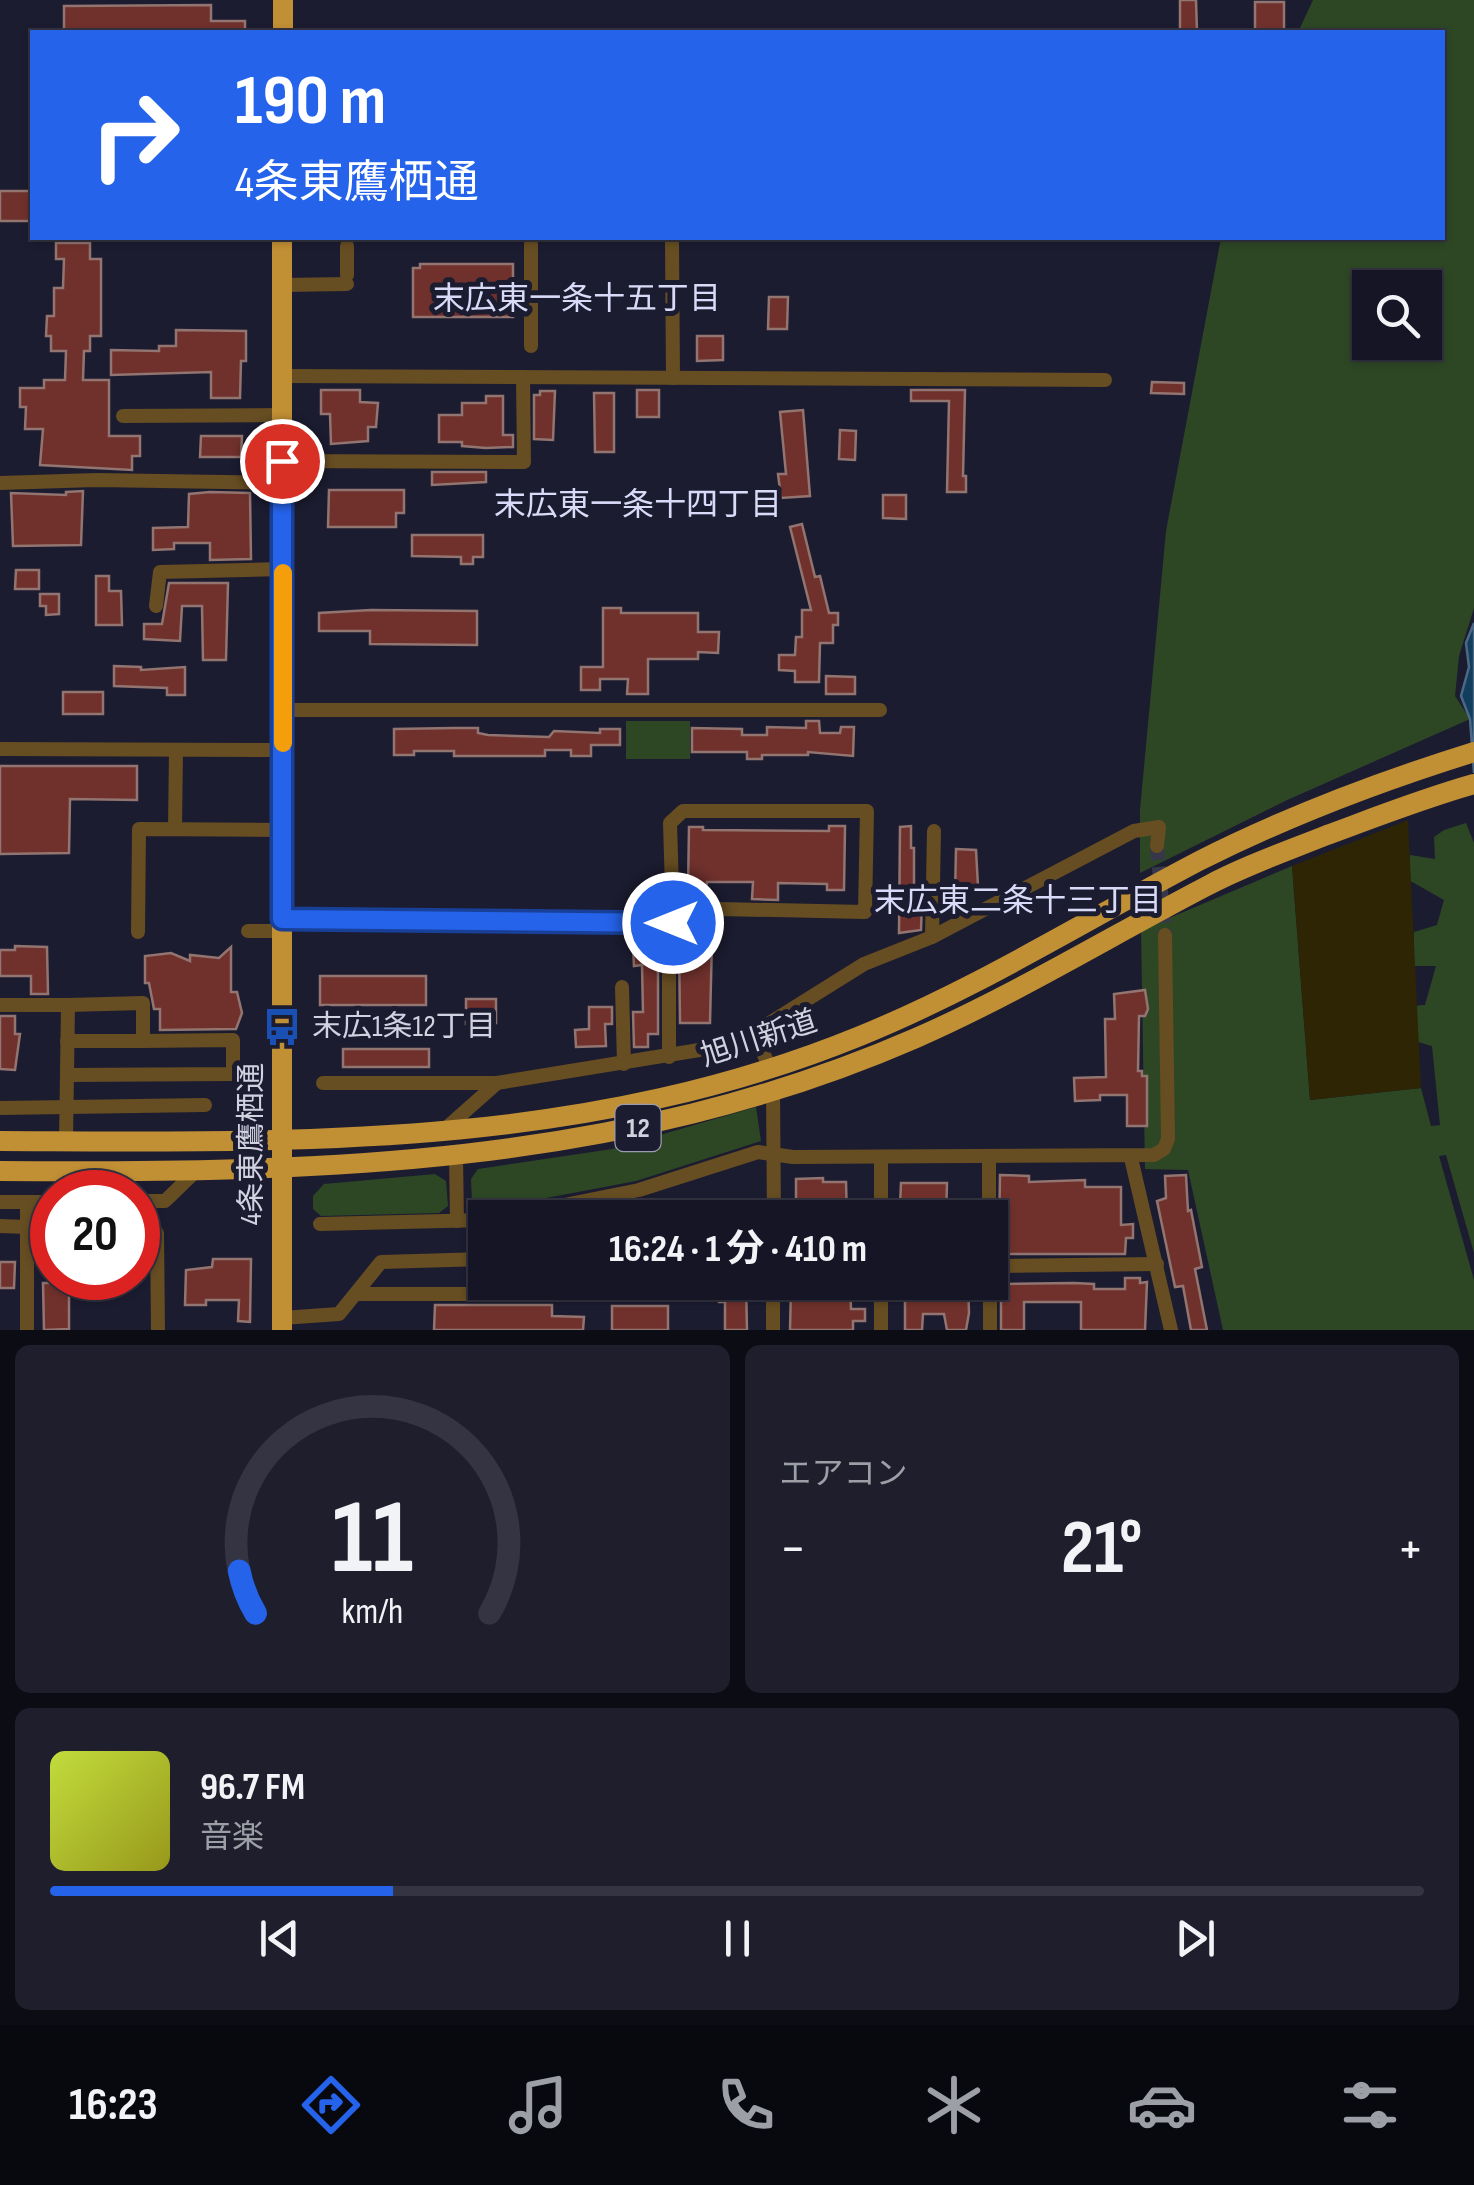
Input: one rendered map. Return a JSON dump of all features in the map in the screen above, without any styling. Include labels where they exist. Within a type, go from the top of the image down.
[{"type":"highway","points":[[283,30],[284,0]]},
{"type":"highway","name":"4条東鷹栖通","points":[[282,240],[282,1324]]},
{"type":"highway","name":"旭川新道","points":[[0,1141],[282,1140],[440,1133],[576,1117],[690,1092],[856,1038],[980,982],[1222,850],[1392,779],[1474,752]]},
{"type":"highway","name":"旭川新道","points":[[0,1170],[196,1172],[456,1156],[606,1134],[681,1118],[773,1092],[916,1038],[1225,878],[1373,818],[1474,784]]},
{"type":"street","points":[[672,243],[673,378]]},
{"type":"street","points":[[531,244],[532,346]]},
{"type":"street","points":[[282,284],[347,280],[347,246]]},
{"type":"street","points":[[282,376],[1105,380]]},
{"type":"street","points":[[0,484],[524,462],[523,377]]},
{"type":"street","points":[[123,416],[282,415]]},
{"type":"street","points":[[156,606],[160,572],[283,569]]},
{"type":"street","points":[[283,710],[880,710]]},
{"type":"street","points":[[0,750],[283,750]]},
{"type":"street","points":[[175,829],[176,750]]},
{"type":"street","points":[[248,930],[282,925],[673,923],[672,908],[670,823],[684,811],[867,811],[865,912],[672,908]]},
{"type":"street","points":[[323,1084],[497,1083],[736,1044],[864,964],[932,937],[1134,831],[1159,828],[1157,846]]},
{"type":"street","points":[[138,932],[139,829],[282,830]]},
{"type":"street","points":[[932,937],[934,831]]},
{"type":"street","points":[[609,1200],[758,1152],[793,1158],[1154,1155],[1164,1149],[1168,1139],[1164,935]]},
{"type":"street","points":[[669,942],[670,1057]]},
{"type":"street","points":[[622,987],[624,1064]]},
{"type":"street","points":[[0,1005],[142,1004],[142,1041]]},
{"type":"street","points":[[66,1141],[68,1005]]},
{"type":"street","points":[[754,1034],[770,1068]]},
{"type":"street","points":[[67,1041],[233,1040],[233,1074],[67,1075]]},
{"type":"street","points":[[440,1133],[497,1083]]},
{"type":"street","points":[[773,1092],[774,1200]]},
{"type":"street","points":[[0,1108],[205,1105]]},
{"type":"street","points":[[456,1156],[458,1222]]},
{"type":"street","points":[[881,1158],[881,1200]]},
{"type":"street","points":[[988,1158],[989,1200]]},
{"type":"street","points":[[1131,1158],[1171,1330]]},
{"type":"street","points":[[160,1201],[165,1201],[196,1172]]},
{"type":"street","points":[[0,1202],[27,1202],[26,1330]]},
{"type":"street","points":[[320,1224],[468,1221]]},
{"type":"street","points":[[0,1226],[30,1227]]},
{"type":"street","points":[[282,1324],[340,1314],[381,1262],[468,1260]]},
{"type":"street","points":[[1008,1266],[1157,1264]]},
{"type":"street","points":[[356,1294],[468,1294]]},
{"type":"street","points":[[158,1300],[158,1330]]},
{"type":"street","points":[[773,1330],[774,1300]]},
{"type":"street","points":[[881,1300],[881,1330]]},
{"type":"street","points":[[990,1300],[990,1330]]},
{"type":"green space","points":[[1313,0],[1474,0],[1474,608],[1459,656],[1455,696],[1470,719],[1285,801],[1140,873],[1140,810],[1166,531],[1221,240],[1445,240],[1445,30],[1299,30]]},
{"type":"green space","points":[[626,721],[690,721],[690,759],[626,759]]},
{"type":"green space","points":[[1466,823],[1474,843],[1474,1253],[1446,1155],[1439,1156],[1474,1280],[1474,1330],[1223,1330],[1188,1170],[1145,1169],[1141,930],[1292,866],[1310,1100],[1421,1088],[1431,1126],[1440,1125],[1432,1046],[1411,1040],[1408,1006],[1425,1005],[1436,966],[1412,966],[1414,932],[1437,925],[1444,900],[1407,879],[1410,855],[1435,859],[1434,837]]},
{"type":"green space","points":[[756,1107],[761,1141],[636,1181],[536,1200],[472,1200],[471,1179],[478,1169],[612,1149]]},
{"type":"green space","points":[[435,1174],[446,1181],[448,1206],[439,1213],[321,1216],[313,1209],[313,1196],[324,1184]]},
{"type":"sand","points":[[1408,820],[1421,1088],[1310,1100],[1292,866]]},
{"type":"water","points":[[1474,623],[1474,773],[1470,719],[1461,696],[1469,667],[1466,643]]},
{"type":"building","points":[[1180,0],[1196,0],[1197,30],[1180,30]]},
{"type":"building","points":[[1255,2],[1284,2],[1284,30],[1255,30]]},
{"type":"building","points":[[211,5],[211,21],[245,21],[245,30],[64,30],[64,6]]},
{"type":"building","points":[[0,191],[30,191],[30,221],[0,221]]},
{"type":"building","points":[[56,243],[90,243],[90,259],[101,259],[101,336],[90,336],[90,351],[84,351],[83,380],[109,380],[109,436],[140,436],[140,456],[132,456],[132,470],[40,465],[43,429],[25,429],[26,407],[20,407],[20,388],[44,388],[44,380],[65,380],[66,351],[51,351],[51,336],[46,336],[47,316],[54,316],[54,288],[63,288],[64,259],[56,259]]},
{"type":"building","points":[[420,264],[513,264],[513,317],[413,317],[413,268],[420,268]]},
{"type":"building","points":[[769,297],[788,297],[787,329],[768,329]]},
{"type":"building","points":[[176,330],[246,331],[240,398],[211,398],[211,372],[111,375],[111,350],[159,351],[159,346],[176,346]]},
{"type":"building","points":[[697,336],[723,336],[723,360],[697,361]]},
{"type":"building","points":[[1152,382],[1184,383],[1184,394],[1151,393]]},
{"type":"building","points":[[321,390],[360,390],[360,402],[378,403],[376,427],[368,427],[368,441],[331,444],[330,414],[321,414]]},
{"type":"building","points":[[637,390],[659,390],[659,417],[637,417]]},
{"type":"building","points":[[911,390],[965,390],[966,492],[947,492],[949,401],[911,401]]},
{"type":"building","points":[[540,391],[555,391],[553,440],[534,439],[534,395],[540,395]]},
{"type":"building","points":[[594,393],[614,393],[614,452],[595,452]]},
{"type":"building","points":[[486,396],[503,396],[503,435],[513,435],[513,447],[439,442],[439,415],[462,415],[462,403],[486,403]]},
{"type":"building","points":[[803,410],[810,496],[781,498],[778,474],[786,474],[780,412]]},
{"type":"building","points":[[840,430],[856,431],[855,460],[839,459]]},
{"type":"building","points":[[201,436],[242,436],[241,457],[200,457]]},
{"type":"building","points":[[432,472],[486,472],[486,482],[432,485]]},
{"type":"building","points":[[329,490],[404,490],[404,513],[396,513],[396,527],[328,527]]},
{"type":"building","points":[[83,491],[81,545],[13,546],[11,493],[66,495]]},
{"type":"building","points":[[250,493],[251,559],[210,560],[210,543],[174,543],[174,549],[153,550],[153,528],[188,527],[189,494]]},
{"type":"building","points":[[883,495],[906,495],[906,519],[883,518]]},
{"type":"building","points":[[802,524],[829,613],[838,613],[833,643],[820,643],[819,682],[795,682],[795,671],[779,670],[779,655],[795,655],[796,637],[802,637],[802,610],[811,610],[790,527]]},
{"type":"building","points":[[412,535],[483,535],[483,557],[473,557],[473,564],[461,564],[461,557],[412,556]]},
{"type":"building","points":[[16,570],[39,570],[39,589],[15,589]]},
{"type":"building","points":[[96,576],[109,576],[109,591],[121,591],[122,625],[96,625]]},
{"type":"building","points":[[169,583],[228,583],[226,660],[203,660],[202,606],[182,606],[180,641],[144,639],[144,624],[162,624]]},
{"type":"building","points":[[40,594],[59,594],[59,614],[46,615],[46,606],[40,606]]},
{"type":"building","points":[[603,608],[621,608],[621,613],[698,613],[698,632],[719,632],[718,653],[698,652],[698,659],[648,659],[648,694],[627,694],[628,679],[600,679],[600,690],[581,690],[581,667],[603,667]]},
{"type":"building","points":[[477,611],[477,645],[370,644],[370,631],[319,631],[319,613]]},
{"type":"building","points":[[114,666],[141,670],[185,667],[185,695],[167,695],[167,688],[114,686]]},
{"type":"building","points":[[826,676],[855,677],[855,694],[826,694]]},
{"type":"building","points":[[63,692],[103,692],[103,714],[63,714]]},
{"type":"building","points":[[806,721],[819,721],[820,733],[840,733],[841,727],[854,727],[853,756],[808,752],[747,759],[747,752],[692,752],[692,728],[742,729],[742,735],[767,735],[767,727],[806,728]]},
{"type":"building","points":[[478,728],[478,733],[488,735],[549,737],[554,731],[600,733],[600,729],[620,729],[620,745],[591,745],[591,756],[571,756],[571,750],[545,750],[545,756],[454,756],[454,751],[394,755],[394,729]]},
{"type":"building","points":[[0,766],[137,766],[137,800],[70,799],[69,853],[0,854]]},
{"type":"building","points":[[829,826],[845,826],[844,890],[827,890],[827,884],[778,883],[778,900],[752,899],[753,882],[707,882],[706,889],[688,889],[689,827],[829,831]]},
{"type":"building","points":[[911,826],[914,902],[922,902],[921,930],[899,933],[900,827]]},
{"type":"building","points":[[956,849],[976,850],[978,886],[974,885],[967,895],[955,895]]},
{"type":"building","points":[[679,939],[712,939],[710,1023],[680,1023]]},
{"type":"building","points":[[15,946],[47,947],[48,994],[31,994],[31,976],[0,976],[0,950],[15,950]]},
{"type":"building","points":[[658,946],[658,1034],[648,1034],[648,1047],[634,1047],[633,1012],[643,1012],[642,965],[634,966],[633,947]]},
{"type":"building","points":[[231,947],[231,992],[237,992],[242,1013],[236,1029],[160,1030],[160,1009],[154,1009],[149,983],[145,983],[145,956],[171,953],[190,961],[190,955],[219,958]]},
{"type":"building","points":[[320,976],[426,976],[426,1005],[320,1005]]},
{"type":"building","points":[[1145,990],[1148,1009],[1145,1016],[1139,1016],[1138,1071],[1147,1076],[1147,1126],[1127,1126],[1127,1095],[1100,1095],[1100,1100],[1075,1101],[1074,1078],[1106,1077],[1105,1019],[1115,1019],[1114,994]]},
{"type":"building","points":[[466,999],[496,999],[496,1023],[466,1024]]},
{"type":"building","points":[[589,1007],[612,1007],[612,1024],[605,1024],[606,1046],[576,1047],[575,1030],[589,1029]]},
{"type":"building","points":[[0,1016],[15,1016],[15,1034],[20,1034],[15,1070],[0,1069]]},
{"type":"building","points":[[343,1049],[429,1049],[429,1067],[343,1067]]},
{"type":"building","points":[[1000,1175],[1029,1176],[1029,1182],[1085,1180],[1085,1187],[1121,1187],[1121,1225],[1133,1224],[1133,1238],[1126,1238],[1125,1254],[1008,1254],[1008,1200],[1000,1200]]},
{"type":"building","points":[[1186,1175],[1188,1211],[1191,1210],[1202,1267],[1195,1269],[1207,1330],[1191,1330],[1183,1286],[1175,1287],[1157,1201],[1166,1198],[1165,1176]]},
{"type":"building","points":[[796,1179],[846,1182],[846,1200],[796,1200]]},
{"type":"building","points":[[901,1183],[947,1183],[947,1200],[900,1200]]},
{"type":"building","points":[[213,1259],[251,1259],[250,1322],[238,1321],[239,1300],[206,1300],[206,1305],[185,1305],[186,1270],[212,1267]]},
{"type":"building","points":[[0,1262],[15,1262],[14,1288],[0,1288]]},
{"type":"building","points":[[1125,1278],[1147,1282],[1145,1330],[1081,1330],[1081,1302],[1024,1302],[1024,1330],[1001,1330],[1001,1300],[1008,1300],[1008,1284],[1074,1283],[1094,1284],[1094,1289],[1125,1289]]},
{"type":"building","points":[[43,1300],[69,1300],[69,1329],[44,1330]]},
{"type":"building","points":[[746,1300],[747,1330],[725,1330],[725,1302],[719,1302]]},
{"type":"building","points":[[791,1300],[851,1300],[851,1309],[865,1309],[865,1321],[853,1321],[853,1330],[790,1330]]},
{"type":"building","points":[[905,1300],[969,1300],[966,1330],[947,1330],[944,1314],[923,1314],[922,1330],[905,1330]]},
{"type":"building","points":[[435,1305],[552,1305],[552,1316],[584,1317],[583,1330],[434,1330]]},
{"type":"building","points":[[612,1306],[668,1306],[668,1330],[612,1330]]},
{"type":"tunnel","points":[[1157,846],[1165,935]]},
{"type":"slow traffic","points":[[283,573],[283,743]]},
{"type":"place","name":"末広1条12丁目","points":[[282,1027]]},
{"type":"district","name":"末広東一条十五丁目","points":[[577,299]]},
{"type":"district","name":"末広東一条十四丁目","points":[[638,505]]},
{"type":"district","name":"末広東二条十三丁目","points":[[1018,901]]},
{"type":"route","points":[[282,461],[282,919],[673,923]]}]
